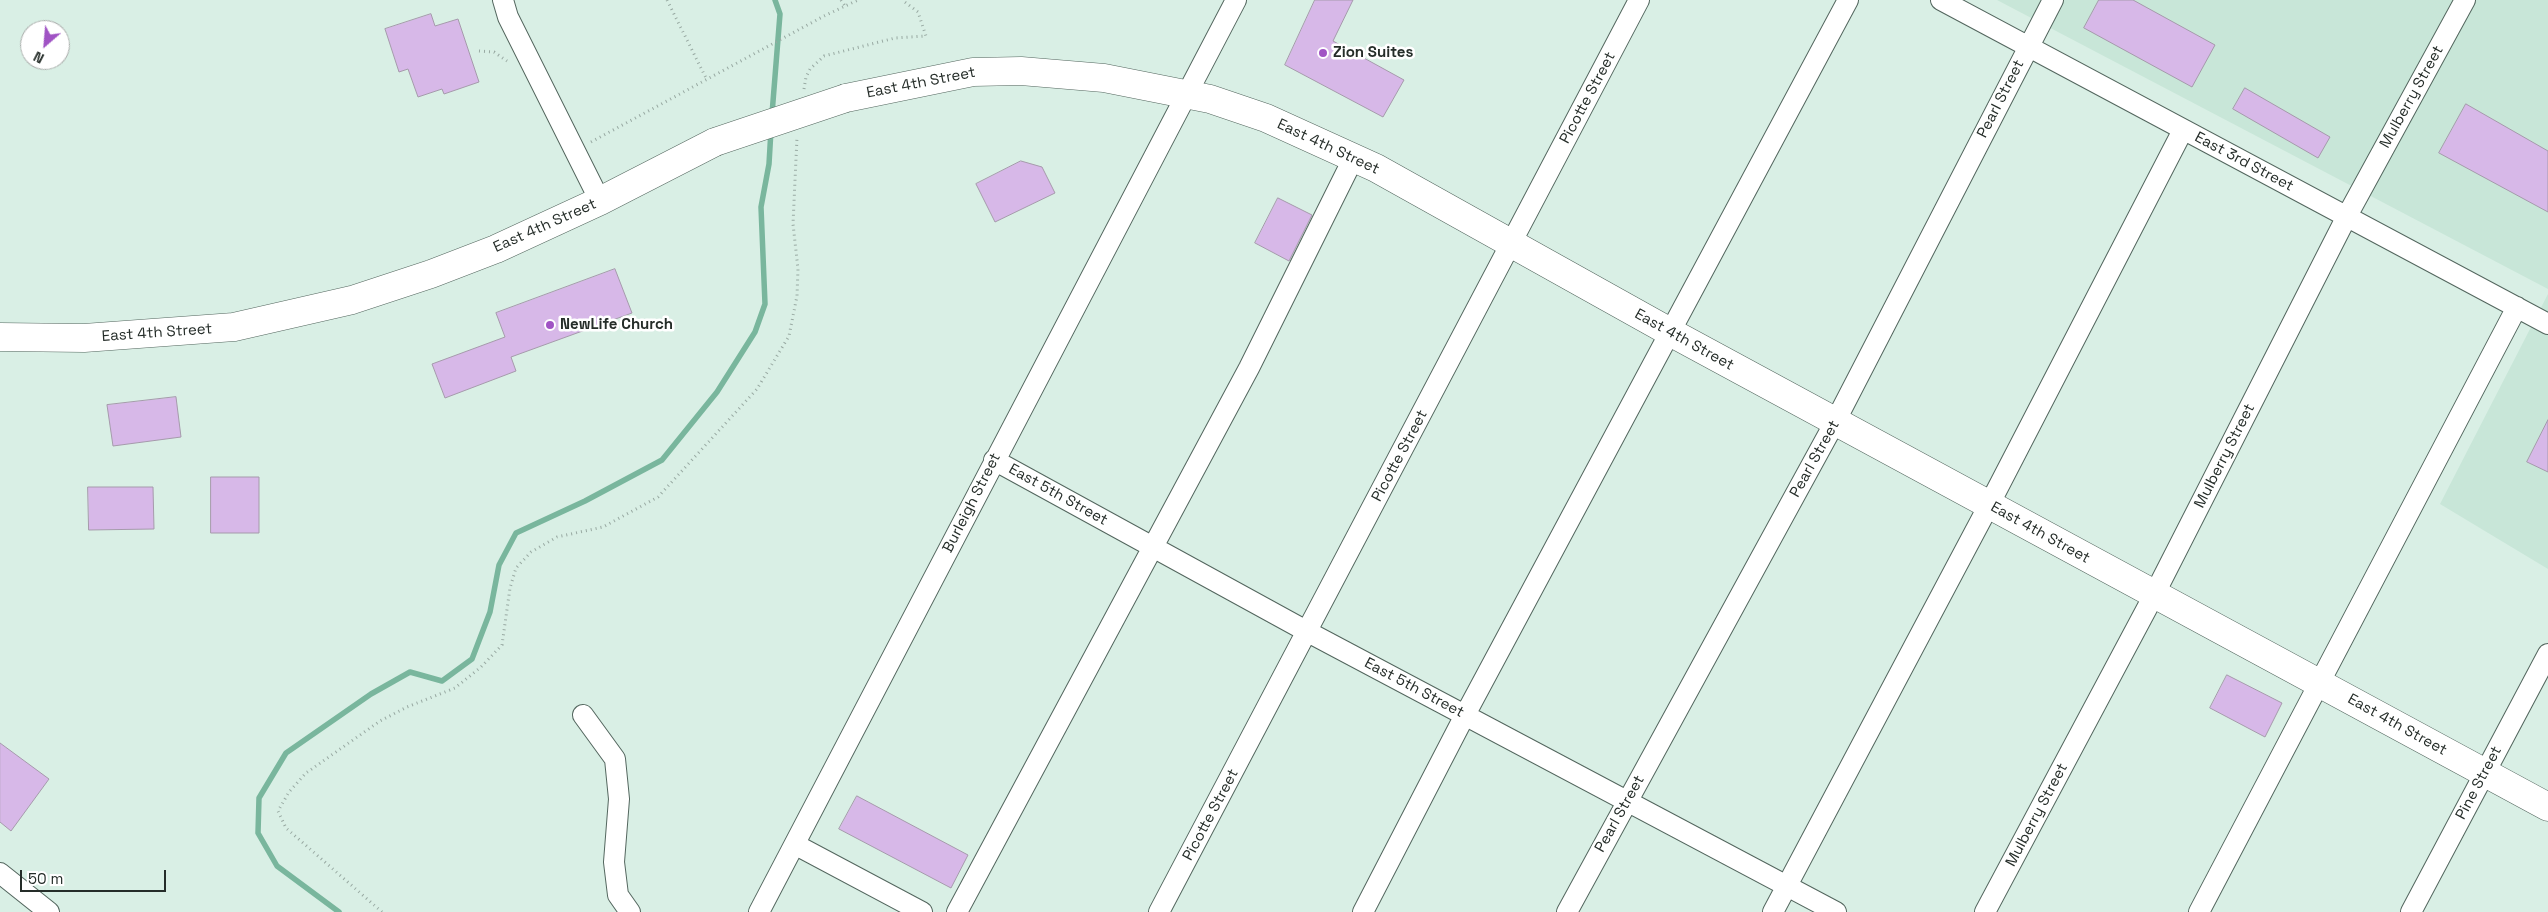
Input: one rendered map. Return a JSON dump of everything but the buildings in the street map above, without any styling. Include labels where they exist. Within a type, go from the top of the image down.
[{"type":"highway","name":"East 4th Street","points":[[0,338],[84,338],[234,327],[352,300],[432,274],[496,249],[600,201],[715,142],[846,98],[973,72],[1021,71],[1077,74],[1185,94],[1236,107],[1266,118],[1354,157],[1835,422],[2548,807]]},
{"type":"street","points":[[503,0],[508,17],[576,149],[600,201]]},
{"type":"street","name":"Burleigh Street","points":[[759,912],[1185,94],[1236,0]]},
{"type":"street","name":"Picotte Street","points":[[1159,912],[1639,0]]},
{"type":"street","points":[[1363,912],[1465,715],[1848,0]]},
{"type":"street","name":"East 3rd Street","points":[[1941,0],[2548,324]]},
{"type":"street","name":"Pearl Street","points":[[1567,912],[1835,422],[2053,0]]},
{"type":"street","name":"Mulberry Street","points":[[1985,912],[2154,595],[2347,216],[2465,0]]},
{"type":"street","points":[[1773,912],[1989,505],[2183,130]]},
{"type":"street","points":[[957,912],[1249,368],[1354,157]]},
{"type":"street","points":[[2199,912],[2517,307]]},
{"type":"street","name":"East 5th Street","points":[[994,460],[1308,632],[1836,912]]},
{"type":"street","name":"Pine Street","points":[[2411,912],[2548,654]]},
{"type":"street","points":[[583,715],[615,760],[619,799],[614,862],[618,895],[630,912]]},
{"type":"street","points":[[796,844],[922,912]]},
{"type":"street","points":[[0,873],[50,912]]},
{"type":"path","points":[[667,0],[707,80]]},
{"type":"path","points":[[841,0],[845,6]]},
{"type":"path","points":[[576,149],[736,65],[824,16],[858,0]]},
{"type":"path","points":[[803,95],[806,77],[810,69],[824,56],[895,38],[926,36],[918,12],[902,0]]},
{"type":"path","points":[[382,912],[286,828],[278,811],[289,792],[306,773],[380,721],[407,707],[454,688],[481,668],[502,645],[510,588],[516,568],[531,552],[557,537],[603,527],[658,497],[757,390],[789,336],[797,296],[798,270],[793,224],[798,129]]},
{"type":"shaded area","points":[[1997,0],[2548,0],[2548,289]]},
{"type":"shaded area","points":[[2548,294],[2548,569],[2440,504]]},
{"type":"waterway","points":[[772,114],[780,14],[775,0]]},
{"type":"waterway","points":[[339,912],[277,866],[258,833],[259,798],[286,753],[371,694],[410,672],[442,681],[472,659],[490,612],[499,565],[516,533],[585,501],[662,460],[717,392],[755,332],[765,304],[761,207],[769,164],[771,130]]},
{"type":"place","name":"Zion Suites","points":[[1323,53]]},
{"type":"place","name":"NewLife Church","points":[[550,325]]}]
